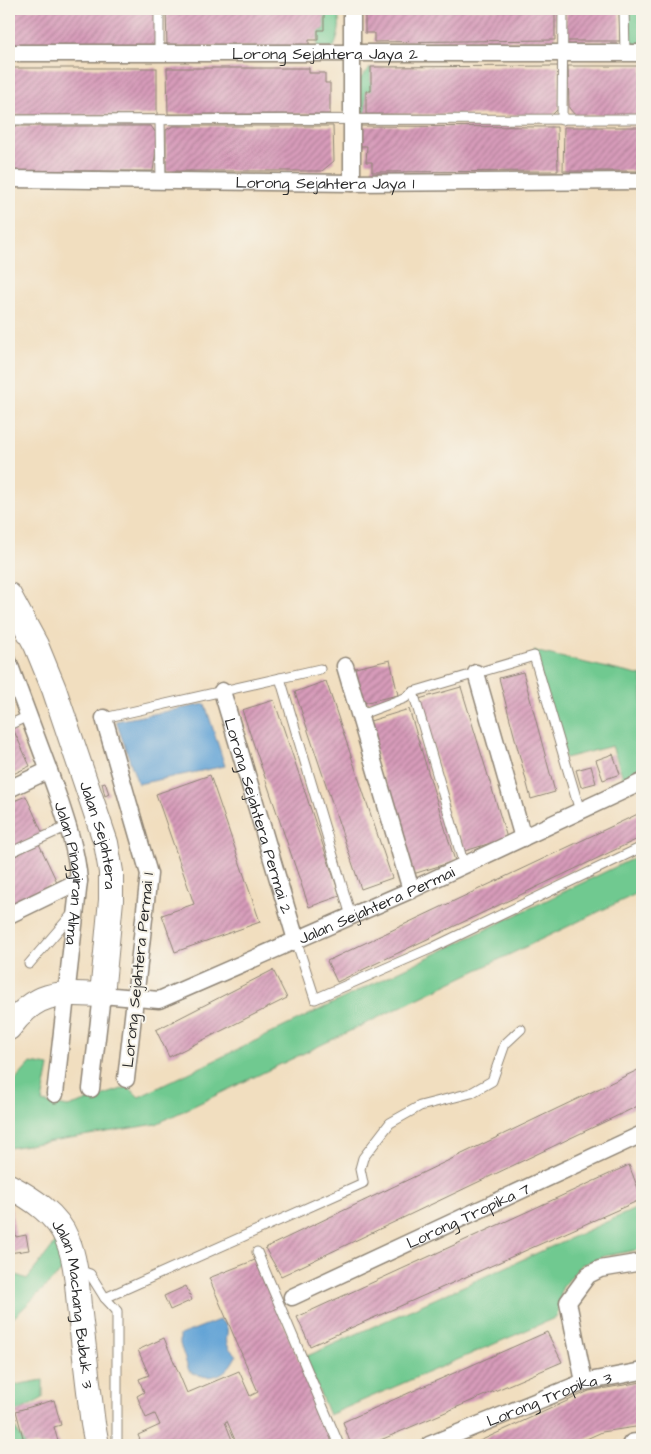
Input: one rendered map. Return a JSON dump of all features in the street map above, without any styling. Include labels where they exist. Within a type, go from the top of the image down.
[{"type":"main road","name":"Jalan Sejahtera","points":[[9,595],[36,645],[54,689],[106,843],[111,900],[102,995]]},
{"type":"main road","points":[[9,1028],[22,1011],[38,1000],[52,994],[102,995]]},
{"type":"main road","name":"Jalan Machang Bubuk 3","points":[[9,1186],[33,1200],[57,1223],[67,1238],[75,1269],[97,1445]]},
{"type":"street","points":[[352,9],[352,183]]},
{"type":"street","name":"Lorong Sejahtera Jaya 2","points":[[9,52],[642,53]]},
{"type":"street","name":"Lorong Sejahtera Jaya 1","points":[[9,179],[352,183],[642,181]]},
{"type":"street","name":"Jalan Pinggiran Alma","points":[[9,663],[49,770],[68,826],[78,865],[79,881],[55,1094]]},
{"type":"street","points":[[345,666],[411,890]]},
{"type":"street","points":[[476,673],[523,838]]},
{"type":"street","name":"Lorong Sejahtera Permai 2","points":[[222,691],[296,940]]},
{"type":"street","name":"Lorong Sejahtera Permai 1","points":[[104,718],[149,874],[126,1079]]},
{"type":"street","points":[[9,789],[49,770]]},
{"type":"street","name":"Jalan Sejahtera Permai","points":[[102,995],[159,1000],[411,890],[642,782]]},
{"type":"street","points":[[9,915],[79,881]]},
{"type":"street","name":"Jalan Sejahtera","points":[[91,1089],[102,995]]},
{"type":"street","name":"Lorong Tropika 7","points":[[292,1297],[642,1134]]},
{"type":"street","points":[[584,1382],[568,1302],[588,1275],[600,1269],[642,1262]]},
{"type":"street","name":"Lorong Tropika 3","points":[[429,1445],[584,1382],[642,1371]]},
{"type":"street","points":[[633,1445],[642,1444]]},
{"type":"lane","points":[[159,9],[160,53]]},
{"type":"lane","points":[[562,120],[563,9]]},
{"type":"lane","points":[[624,9],[625,52]]},
{"type":"lane","points":[[9,120],[642,120]]},
{"type":"lane","points":[[160,120],[161,182]]},
{"type":"lane","points":[[359,715],[405,698],[413,692],[534,656],[580,811]]},
{"type":"lane","points":[[104,718],[320,669]]},
{"type":"lane","points":[[280,678],[351,916]]},
{"type":"lane","points":[[413,692],[464,865]]},
{"type":"lane","points":[[9,725],[28,716]]},
{"type":"lane","points":[[9,853],[68,826]]},
{"type":"lane","points":[[296,940],[315,999],[432,948],[642,847]]},
{"type":"lane","points":[[29,964],[76,910]]},
{"type":"lane","points":[[104,1298],[362,1183],[360,1169],[363,1158],[390,1123],[420,1106],[471,1093],[492,1081],[505,1044],[520,1029]]},
{"type":"lane","points":[[257,1252],[339,1445]]},
{"type":"lane","points":[[75,1269],[90,1274],[104,1298],[117,1312],[117,1445]]},
{"type":"green space","points":[[324,9],[336,9],[338,14],[339,28],[334,47],[317,47],[318,30],[324,30]]},
{"type":"green space","points":[[629,9],[637,9],[642,14],[642,46],[630,46]]},
{"type":"green space","points":[[371,67],[371,91],[366,92],[366,114],[359,114],[359,80]]},
{"type":"green space","points":[[534,651],[642,676],[642,772],[624,780],[612,746],[565,758]]},
{"type":"green space","points":[[642,854],[642,891],[156,1124],[9,1148],[9,1087],[31,1063],[49,1066],[42,1102],[68,1107],[128,1087],[139,1097]]},
{"type":"green space","points":[[642,1206],[642,1249],[605,1256],[581,1265],[562,1288],[557,1317],[329,1415],[305,1357]]},
{"type":"green space","points":[[56,1242],[65,1268],[9,1322],[9,1272],[27,1279]]},
{"type":"green space","points":[[43,1380],[43,1398],[9,1417],[9,1386]]},
{"type":"green space","points":[[9,1419],[26,1445],[9,1445]]},
{"type":"water","points":[[205,704],[225,766],[138,784],[116,721]]},
{"type":"water","points":[[219,1320],[226,1325],[227,1343],[236,1356],[232,1363],[222,1373],[210,1377],[189,1371],[180,1344],[180,1335]]},
{"type":"building","points":[[9,9],[156,9],[156,47],[9,48]]},
{"type":"building","points":[[166,9],[324,9],[324,30],[318,30],[318,40],[309,40],[309,47],[167,47]]},
{"type":"building","points":[[365,9],[555,9],[555,40],[374,42],[374,33],[365,33]]},
{"type":"building","points":[[566,9],[619,9],[620,41],[566,41]]},
{"type":"building","points":[[558,66],[559,108],[552,115],[366,114],[366,91],[371,91],[371,67]]},
{"type":"building","points":[[568,66],[642,66],[642,115],[575,115],[569,108]]},
{"type":"building","points":[[9,68],[157,68],[157,115],[9,115]]},
{"type":"building","points":[[167,68],[309,68],[309,73],[325,73],[325,83],[330,83],[330,114],[168,114]]},
{"type":"building","points":[[9,126],[151,126],[158,136],[153,171],[9,171]]},
{"type":"building","points":[[173,126],[333,126],[334,161],[322,171],[166,171],[166,130]]},
{"type":"building","points":[[358,126],[557,127],[558,171],[372,172],[372,162],[366,162],[367,146],[358,146]]},
{"type":"building","points":[[564,127],[642,127],[642,171],[563,171]]},
{"type":"building","points":[[390,660],[398,695],[359,704],[351,669]]},
{"type":"building","points":[[523,672],[555,792],[531,799],[499,678]]},
{"type":"building","points":[[326,681],[392,878],[361,889],[295,692]]},
{"type":"building","points":[[461,687],[507,838],[465,851],[419,699]]},
{"type":"building","points":[[274,700],[340,896],[309,907],[242,710]]},
{"type":"building","points":[[409,709],[455,861],[413,874],[367,722]]},
{"type":"building","points":[[14,731],[30,766],[9,776],[9,733]]},
{"type":"building","points":[[613,754],[620,774],[603,780],[596,760]]},
{"type":"building","points":[[591,766],[596,783],[581,787],[576,770]]},
{"type":"building","points":[[210,775],[260,922],[175,952],[162,915],[194,904],[156,794]]},
{"type":"building","points":[[105,782],[109,794],[105,796],[102,783]]},
{"type":"building","points":[[26,796],[43,834],[9,850],[9,803]]},
{"type":"building","points":[[642,812],[642,837],[337,982],[327,961]]},
{"type":"building","points":[[39,844],[57,882],[9,906],[9,859]]},
{"type":"building","points":[[273,970],[287,998],[169,1057],[156,1030]]},
{"type":"building","points":[[642,1068],[642,1104],[281,1276],[265,1248]]},
{"type":"building","points":[[629,1165],[642,1199],[310,1346],[297,1317]]},
{"type":"building","points":[[9,1202],[16,1237],[26,1235],[29,1250],[9,1253]]},
{"type":"building","points":[[255,1260],[334,1440],[330,1441],[331,1444],[260,1445],[258,1441],[248,1445],[237,1445],[227,1421],[225,1422],[234,1445],[142,1445],[138,1435],[160,1425],[155,1414],[146,1418],[137,1396],[144,1392],[139,1379],[149,1375],[138,1350],[164,1338],[187,1393],[239,1371],[250,1396],[258,1392],[209,1278]]},
{"type":"building","points":[[186,1286],[192,1300],[170,1310],[164,1296]]},
{"type":"building","points":[[547,1332],[562,1362],[369,1445],[351,1445],[343,1422]]},
{"type":"building","points":[[642,1382],[642,1426],[602,1432],[573,1445],[471,1445],[589,1391]]},
{"type":"building","points":[[54,1400],[61,1425],[54,1427],[59,1445],[25,1445],[16,1411]]}]
